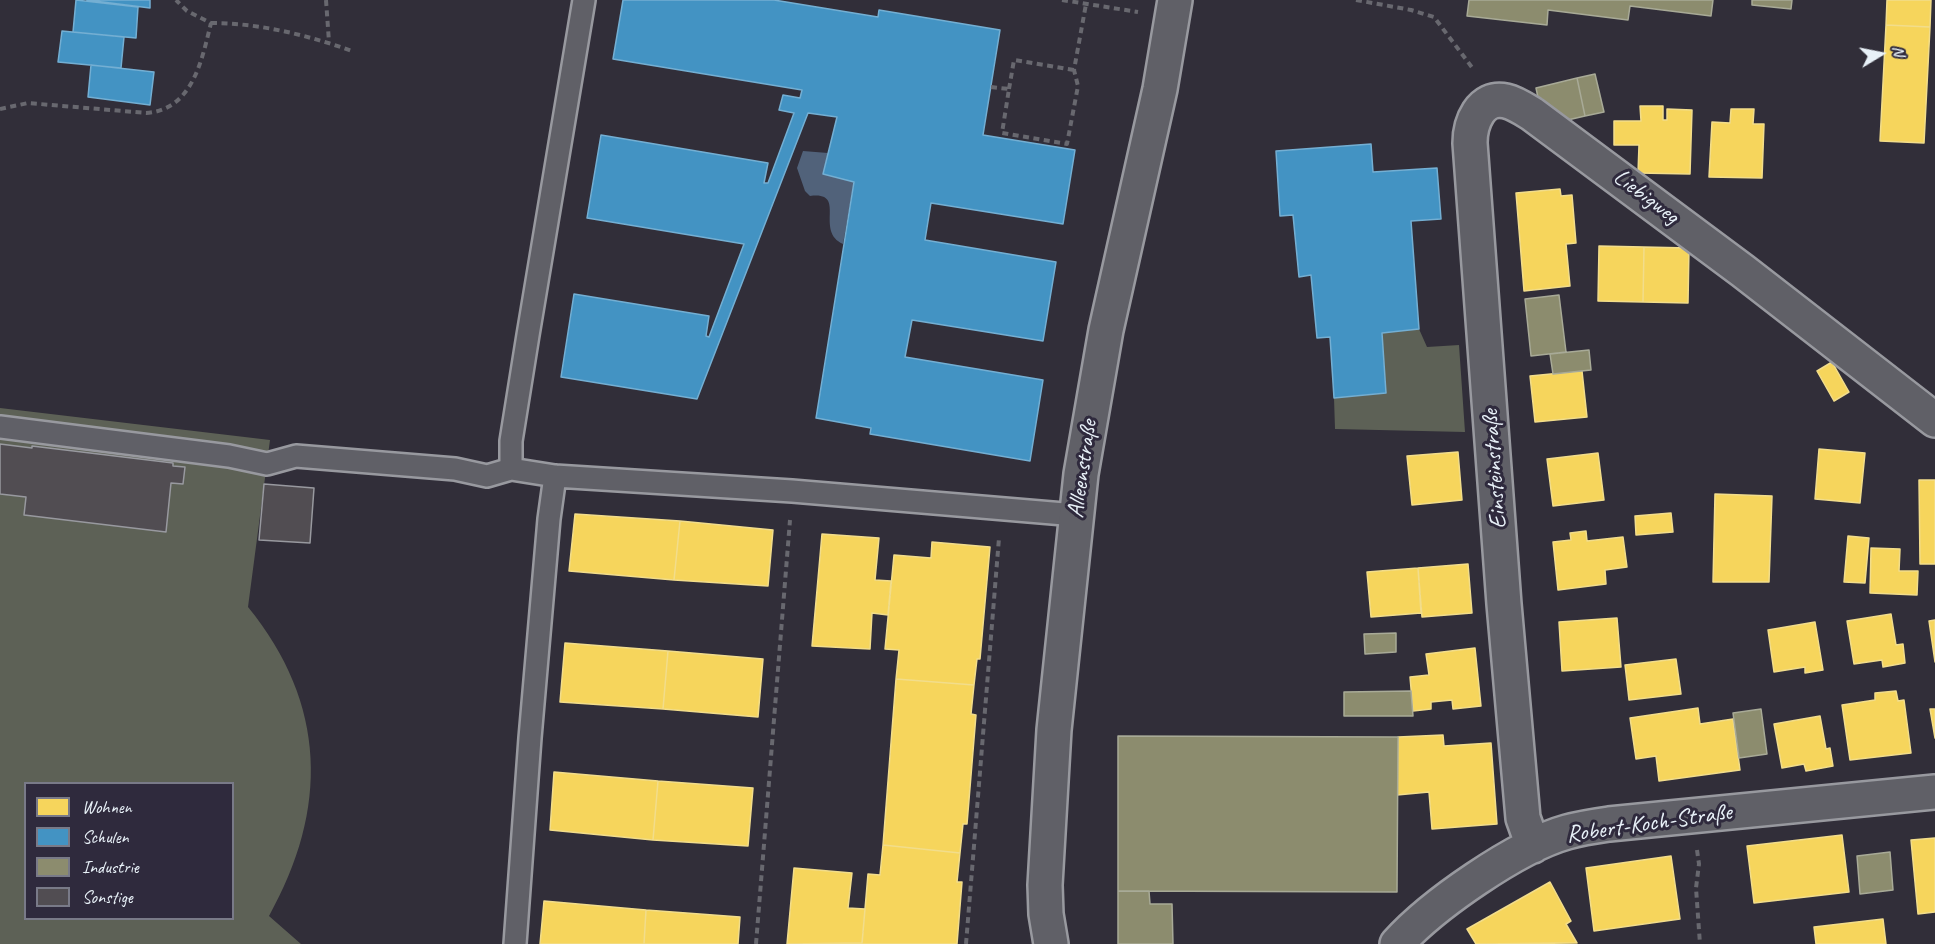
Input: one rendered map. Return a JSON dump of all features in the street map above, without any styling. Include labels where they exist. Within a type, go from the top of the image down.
[{"type":"street","name":"Alleenstraße","points":[[1050,944],[1045,885],[1054,730],[1076,515],[1106,330],[1153,122],[1174,9]]},
{"type":"street","name":"Liebigweg","points":[[1495,100],[1511,102],[1526,111],[1603,165],[1791,307],[1935,420]]},
{"type":"street","name":"Einsteinstraße","points":[[1495,100],[1484,106],[1477,115],[1470,143],[1504,604],[1522,812],[1533,846]]},
{"type":"street","name":"Robert-Koch-Straße","points":[[1397,944],[1422,920],[1493,869],[1559,834],[1586,828],[1935,792]]},
{"type":"lane","points":[[511,469],[511,441],[529,324],[584,0]]},
{"type":"lane","points":[[0,427],[229,456],[262,464],[276,463],[296,456],[455,469],[487,476],[511,469],[555,476],[792,491],[1076,515]]},
{"type":"lane","points":[[515,944],[530,738],[549,519],[555,476]]},
{"type":"path","points":[[176,0],[187,11],[211,23],[238,24],[316,38],[352,51]]},
{"type":"path","points":[[326,0],[329,42]]},
{"type":"path","points":[[1062,0],[1086,4],[1174,9]]},
{"type":"path","points":[[1356,0],[1411,10],[1434,17],[1458,46],[1495,100]]},
{"type":"path","points":[[1074,70],[1014,60],[1002,133],[1067,144],[1078,86],[1074,70],[1086,4]]},
{"type":"path","points":[[0,109],[28,103],[146,113],[162,110],[176,102],[189,88],[203,59],[211,23]]},
{"type":"path","points":[[991,87],[1009,89]]},
{"type":"path","points":[[756,944],[792,491]]},
{"type":"path","points":[[966,944],[1002,510]]},
{"type":"path","points":[[1694,816],[1699,864],[1696,888],[1700,944]]},
{"type":"shaded area","points":[[1419,329],[1427,347],[1459,345],[1465,432],[1335,429],[1334,398],[1386,393],[1382,333]]},
{"type":"shaded area","points":[[0,408],[270,440],[248,607],[274,644],[293,681],[305,719],[311,758],[310,797],[302,836],[289,876],[269,916],[301,944],[0,944]]},
{"type":"water","points":[[803,151],[828,153],[823,174],[854,182],[843,244],[835,238],[831,230],[827,200],[821,196],[810,196],[805,191],[797,168]]},
{"type":"building: Wohnen","points":[[1887,0],[1931,0],[1930,27],[1886,25]]},
{"type":"building: Wohnen","points":[[1886,25],[1930,27],[1924,143],[1880,141]]},
{"type":"building: Wohnen","points":[[1640,106],[1663,106],[1663,120],[1667,120],[1667,109],[1692,110],[1690,174],[1638,173],[1639,145],[1614,145],[1614,121],[1641,121]]},
{"type":"building: Wohnen","points":[[1731,109],[1754,109],[1753,124],[1764,124],[1762,178],[1709,177],[1712,122],[1730,123]]},
{"type":"building: Wohnen","points":[[1560,189],[1561,196],[1572,195],[1576,243],[1566,244],[1570,286],[1524,291],[1516,193]]},
{"type":"building: Wohnen","points":[[1599,246],[1644,247],[1643,302],[1598,301]]},
{"type":"building: Wohnen","points":[[1644,247],[1689,248],[1688,303],[1643,302]]},
{"type":"building: Wohnen","points":[[1832,362],[1849,392],[1834,401],[1817,371]]},
{"type":"building: Wohnen","points":[[1582,371],[1587,417],[1535,422],[1530,376]]},
{"type":"building: Wohnen","points":[[1819,449],[1865,453],[1860,503],[1815,499]]},
{"type":"building: Wohnen","points":[[1458,452],[1462,500],[1412,505],[1407,456]]},
{"type":"building: Wohnen","points":[[1598,453],[1604,500],[1553,506],[1547,459]]},
{"type":"building: Wohnen","points":[[1919,480],[1935,480],[1935,564],[1920,564]]},
{"type":"building: Wohnen","points":[[1715,494],[1772,496],[1769,582],[1713,582]]},
{"type":"building: Wohnen","points":[[1671,513],[1673,532],[1636,535],[1635,516]]},
{"type":"building: Wohnen","points":[[575,514],[680,521],[674,580],[569,571]]},
{"type":"building: Wohnen","points":[[680,521],[773,530],[768,586],[674,580]]},
{"type":"building: Wohnen","points":[[1586,531],[1587,541],[1623,537],[1627,567],[1605,570],[1606,584],[1558,590],[1553,542],[1571,540],[1570,533]]},
{"type":"building: Wohnen","points":[[822,534],[879,538],[875,580],[891,581],[888,615],[872,613],[870,649],[812,646]]},
{"type":"building: Wohnen","points":[[1848,536],[1869,538],[1865,583],[1844,582]]},
{"type":"building: Wohnen","points":[[932,542],[990,547],[980,659],[977,659],[974,685],[896,679],[899,650],[885,649],[894,555],[931,558]]},
{"type":"building: Wohnen","points":[[1871,548],[1900,549],[1899,571],[1918,571],[1917,595],[1870,593]]},
{"type":"building: Wohnen","points":[[1468,564],[1472,613],[1422,617],[1418,568]]},
{"type":"building: Wohnen","points":[[1418,568],[1421,613],[1371,617],[1367,572]]},
{"type":"building: Wohnen","points":[[1891,614],[1896,645],[1903,644],[1905,663],[1883,667],[1882,660],[1854,664],[1847,621]]},
{"type":"building: Wohnen","points":[[1617,618],[1621,667],[1562,671],[1559,622]]},
{"type":"building: Wohnen","points":[[1935,620],[1935,662],[1929,621]]},
{"type":"building: Wohnen","points":[[1815,622],[1823,670],[1805,673],[1805,667],[1774,672],[1768,630]]},
{"type":"building: Wohnen","points":[[565,643],[668,651],[663,709],[560,702]]},
{"type":"building: Wohnen","points":[[1475,648],[1481,706],[1453,709],[1452,700],[1431,702],[1431,709],[1413,711],[1410,677],[1429,675],[1426,654]]},
{"type":"building: Wohnen","points":[[668,651],[763,659],[758,717],[663,709]]},
{"type":"building: Wohnen","points":[[1676,659],[1681,694],[1629,700],[1625,665]]},
{"type":"building: Wohnen","points":[[896,679],[974,685],[971,714],[976,715],[967,824],[963,824],[960,853],[883,845]]},
{"type":"building: Wohnen","points":[[1896,691],[1898,701],[1904,700],[1911,753],[1850,760],[1842,705],[1875,700],[1875,693]]},
{"type":"building: Wohnen","points":[[1698,708],[1700,724],[1733,719],[1740,770],[1659,781],[1656,756],[1636,759],[1630,718]]},
{"type":"building: Wohnen","points":[[1930,709],[1935,709],[1935,738]]},
{"type":"building: Wohnen","points":[[1820,716],[1826,749],[1830,748],[1833,766],[1806,771],[1804,764],[1782,768],[1774,724]]},
{"type":"building: Wohnen","points":[[1443,735],[1444,746],[1491,743],[1497,824],[1432,829],[1429,792],[1397,795],[1398,737]]},
{"type":"building: Wohnen","points":[[554,772],[658,781],[653,840],[550,830]]},
{"type":"building: Wohnen","points":[[658,781],[753,788],[748,846],[653,840]]},
{"type":"building: Wohnen","points":[[1842,835],[1849,892],[1754,903],[1747,846]]},
{"type":"building: Wohnen","points":[[1935,838],[1935,912],[1918,914],[1911,840]]},
{"type":"building: Wohnen","points":[[883,845],[960,853],[957,882],[962,882],[957,944],[862,944],[868,874],[880,875]]},
{"type":"building: Wohnen","points":[[1671,856],[1680,919],[1594,931],[1586,868]]},
{"type":"building: Wohnen","points":[[794,868],[852,873],[848,908],[865,909],[862,943],[787,944]]},
{"type":"building: Wohnen","points":[[1550,882],[1571,921],[1566,924],[1577,943],[1476,944],[1467,929]]},
{"type":"building: Wohnen","points":[[544,901],[646,910],[644,944],[540,944]]},
{"type":"building: Wohnen","points":[[646,910],[740,917],[738,944],[644,944]]},
{"type":"building: Wohnen","points":[[1883,919],[1886,944],[1816,944],[1814,927]]},
{"type":"building: Schulen","points":[[76,0],[138,7],[136,38],[73,32]]},
{"type":"building: Schulen","points":[[87,0],[150,0],[150,8]]},
{"type":"building: Schulen","points":[[623,0],[774,0],[878,17],[879,10],[1000,30],[983,135],[1075,150],[1063,224],[931,203],[925,240],[1056,262],[1043,341],[912,320],[905,357],[1043,380],[1030,461],[870,434],[871,428],[816,418],[854,182],[823,174],[837,117],[808,113],[697,399],[561,377],[574,294],[709,316],[706,336],[709,337],[744,244],[587,218],[601,135],[768,163],[764,183],[768,183],[794,113],[779,110],[783,95],[800,98],[802,90],[613,59]]},
{"type":"building: Schulen","points":[[62,31],[124,37],[121,68],[58,62]]},
{"type":"building: Schulen","points":[[91,65],[154,72],[150,105],[88,97]]},
{"type":"building: Schulen","points":[[1371,144],[1373,172],[1437,168],[1441,219],[1411,221],[1419,329],[1382,333],[1386,393],[1334,398],[1330,337],[1317,338],[1311,275],[1299,277],[1293,215],[1280,216],[1276,151]]},
{"type":"building: Industrie","points":[[1469,0],[1713,0],[1711,16],[1630,6],[1628,20],[1548,10],[1547,25],[1467,16]]},
{"type":"building: Industrie","points":[[1752,0],[1792,0],[1791,9],[1752,5]]},
{"type":"building: Industrie","points":[[1595,74],[1604,112],[1585,116],[1577,78]]},
{"type":"building: Industrie","points":[[1577,78],[1585,116],[1559,122],[1540,107],[1536,88]]},
{"type":"building: Industrie","points":[[1559,295],[1566,352],[1531,356],[1525,299]]},
{"type":"building: Industrie","points":[[1589,350],[1591,370],[1553,374],[1550,354]]},
{"type":"building: Industrie","points":[[1396,633],[1396,652],[1365,654],[1364,634]]},
{"type":"building: Industrie","points":[[1411,691],[1413,716],[1344,716],[1344,692]]},
{"type":"building: Industrie","points":[[1761,709],[1767,754],[1739,758],[1733,713]]},
{"type":"building: Industrie","points":[[1118,736],[1398,737],[1397,892],[1118,891]]},
{"type":"building: Industrie","points":[[1890,852],[1893,890],[1860,894],[1857,856]]},
{"type":"building: Industrie","points":[[1118,891],[1149,891],[1150,904],[1172,904],[1173,944],[1118,944]]},
{"type":"building: Sonstige","points":[[0,444],[173,463],[173,466],[185,467],[183,484],[171,483],[166,532],[24,515],[26,497],[0,494]]},
{"type":"building: Sonstige","points":[[264,484],[314,488],[310,543],[259,540]]}]
